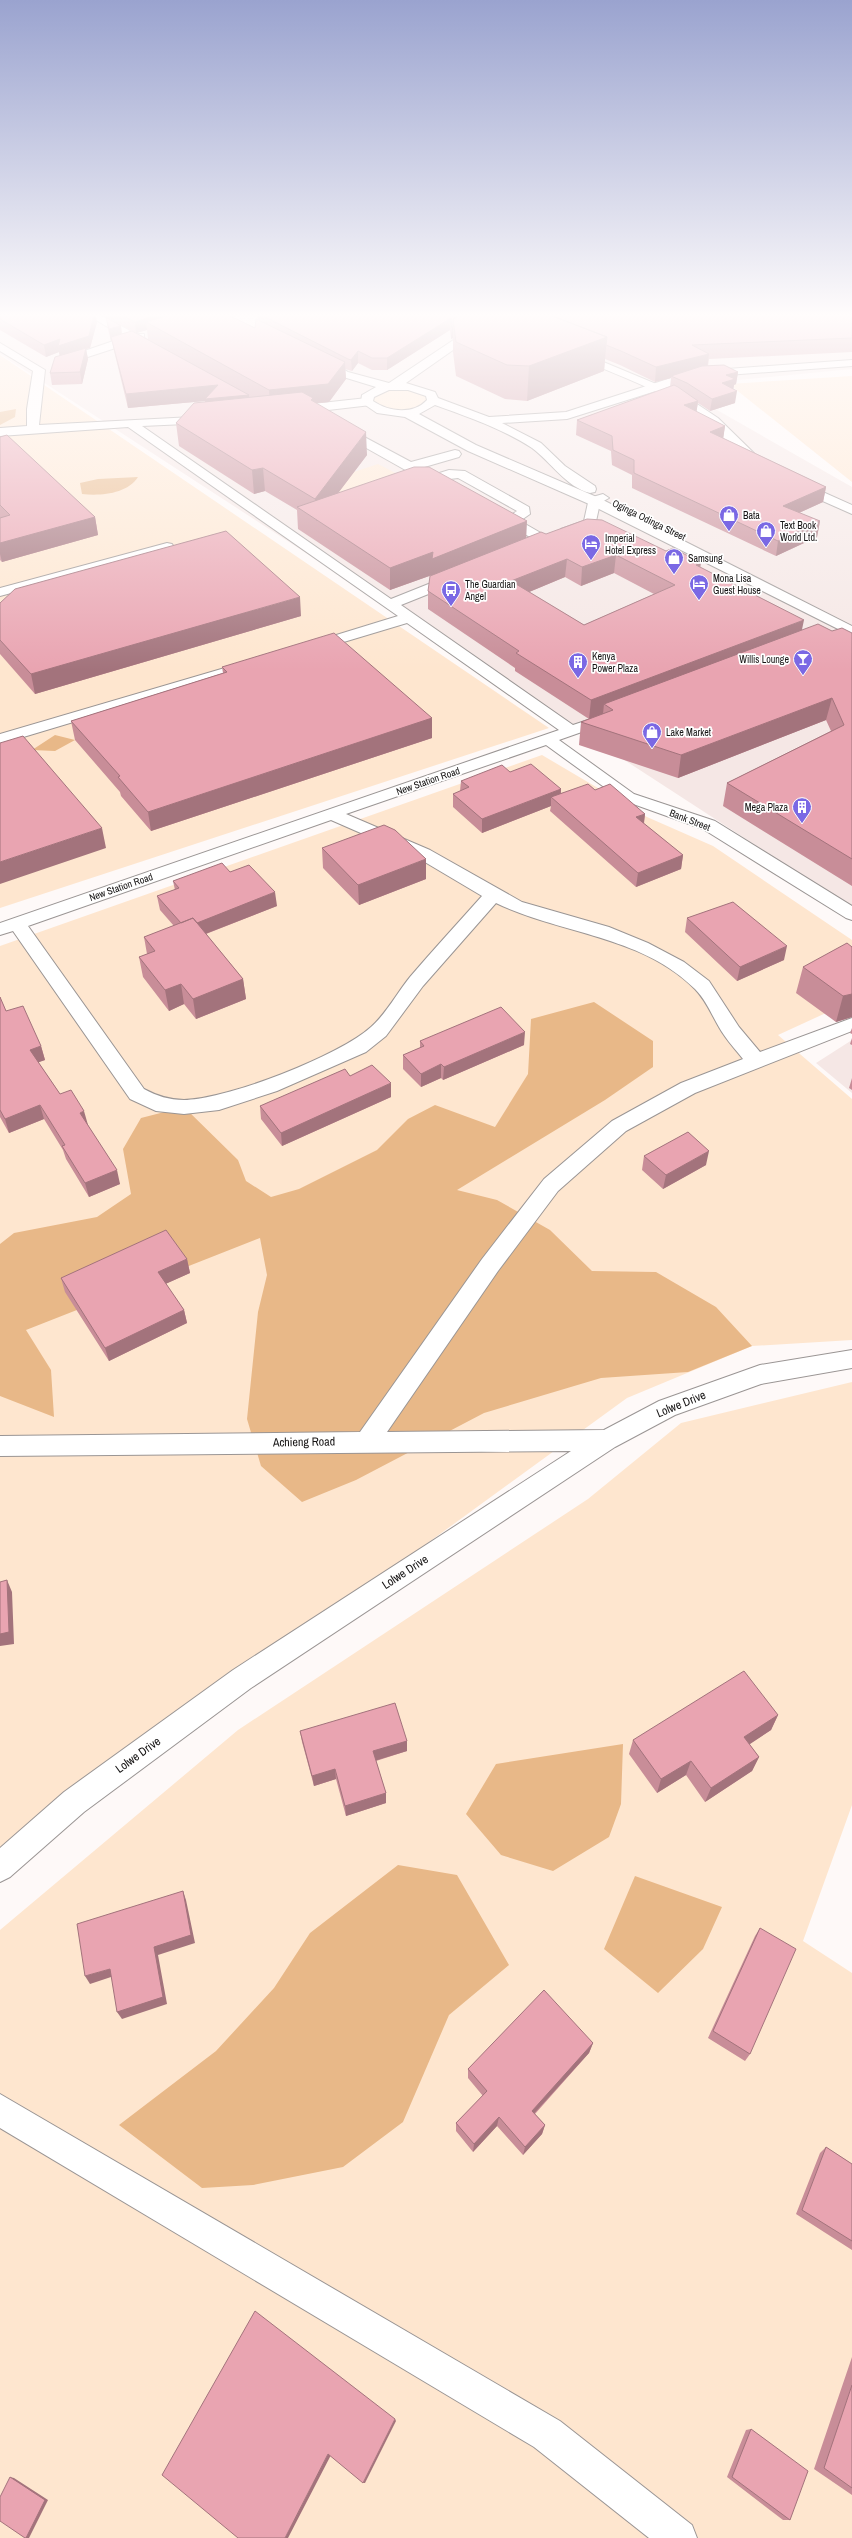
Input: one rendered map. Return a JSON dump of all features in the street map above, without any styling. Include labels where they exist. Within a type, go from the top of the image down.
[{"type":"street","points":[[145,433],[573,732]]},
{"type":"street","points":[[349,433],[451,490]]},
{"type":"street","name":"Oginga Odinga Street","points":[[463,433],[501,461],[599,500],[850,626]]},
{"type":"street","name":"Oginga Odinga Street","points":[[505,433],[532,453],[560,469],[599,500]]},
{"type":"street","points":[[501,461],[532,453],[550,433]]},
{"type":"street","points":[[726,433],[747,456],[772,472]]},
{"type":"street","points":[[409,467],[455,454]]},
{"type":"street","points":[[432,480],[449,474],[461,474],[524,510],[523,514],[510,521]]},
{"type":"street","points":[[785,478],[852,510]]},
{"type":"street","points":[[529,548],[590,523],[599,500]]},
{"type":"street","points":[[491,511],[546,540]]},
{"type":"street","points":[[0,592],[177,544]]},
{"type":"street","points":[[390,605],[465,574]]},
{"type":"street","points":[[295,652],[408,618]]},
{"type":"street","points":[[825,635],[850,626]]},
{"type":"street","points":[[0,739],[264,661]]},
{"type":"street","name":"New Station Road","points":[[9,926],[573,732],[625,712]]},
{"type":"street","name":"Bank Street","points":[[549,740],[628,797],[709,825],[852,914]]},
{"type":"street","points":[[331,814],[424,854],[493,895],[516,906],[604,931],[642,947],[677,966],[702,985],[719,1009],[731,1031],[757,1062]]},
{"type":"street","points":[[9,926],[137,1094],[156,1104],[184,1107],[219,1103],[270,1086],[360,1047],[379,1031],[416,982],[493,895]]},
{"type":"street","points":[[367,1442],[490,1265],[551,1185],[619,1126],[688,1088],[852,1024]]},
{"type":"street","name":"Lolwe Drive","points":[[0,1867],[74,1802],[242,1679],[607,1440],[667,1408],[760,1375],[852,1359]]},
{"type":"street","name":"Achieng Road","points":[[0,1446],[607,1440]]},
{"type":"street","points":[[0,2110],[548,2434],[678,2538]]},
{"type":"shaded area","points":[[0,433],[115,433],[549,728],[0,908]]},
{"type":"shaded area","points":[[122,433],[758,433],[852,487],[852,908]]},
{"type":"shaded area","points":[[791,433],[852,433],[852,482]]},
{"type":"shaded area","points":[[378,464],[413,482],[325,514],[290,493]]},
{"type":"shaded area","points":[[138,477],[127,487],[113,493],[97,495],[82,494],[80,483],[98,479]]},
{"type":"shaded area","points":[[55,735],[75,740],[55,751],[32,750]]},
{"type":"shaded area","points":[[542,755],[647,817],[713,846],[852,940],[852,1001],[778,1035],[852,1099],[852,1340],[752,1346],[627,1398],[0,1854],[0,946]]},
{"type":"shaded area","points":[[594,1002],[653,1041],[653,1067],[605,1100],[457,1190],[497,1200],[550,1230],[592,1271],[656,1272],[716,1307],[752,1346],[688,1372],[601,1378],[484,1413],[356,1480],[302,1502],[261,1466],[247,1419],[258,1312],[267,1275],[260,1238],[26,1330],[51,1370],[54,1417],[0,1396],[0,1244],[14,1233],[97,1217],[131,1194],[123,1149],[141,1118],[184,1107],[238,1160],[246,1181],[271,1197],[299,1189],[377,1150],[408,1119],[435,1105],[495,1127],[528,1074],[531,1019]]},
{"type":"shaded area","points":[[852,1040],[852,1093],[816,1063]]},
{"type":"shaded area","points":[[852,1382],[852,1805],[803,1941],[852,1973],[852,2538],[0,2538],[0,1930],[238,1730],[588,1499],[681,1423]]},
{"type":"shaded area","points":[[623,1744],[621,1804],[609,1837],[553,1871],[501,1855],[466,1814],[496,1764]]},
{"type":"shaded area","points":[[398,1865],[457,1875],[509,1965],[449,2015],[403,2122],[343,2167],[253,2185],[202,2188],[119,2125],[216,2051],[274,1988],[310,1933]]},
{"type":"shaded area","points":[[635,1876],[722,1907],[703,1949],[658,1993],[604,1949]]},
{"type":"building","points":[[193,433],[365,433],[315,499],[263,468],[252,470]]},
{"type":"building","points":[[606,433],[713,433],[826,487],[783,506],[820,521],[778,541],[634,473],[634,460],[613,450],[612,436]]},
{"type":"building","points":[[7,435],[95,517],[0,543],[0,518],[10,515],[0,505],[0,437]]},
{"type":"building","points":[[414,467],[429,467],[527,521],[432,559],[433,552],[390,568],[297,507]]},
{"type":"building","points":[[587,519],[602,520],[666,551],[673,548],[701,563],[696,565],[804,620],[591,700],[516,653],[519,651],[428,591],[430,576],[541,532],[546,534]],"holes":[[[616,555],[675,585],[584,625],[511,581],[567,559],[582,567]]]},
{"type":"building","points":[[226,531],[300,597],[31,674],[0,640],[0,603],[15,589]]},
{"type":"building","points":[[818,624],[832,631],[842,628],[852,633],[852,859],[727,783],[844,725],[832,698],[681,755],[581,722],[613,710],[604,704]]},
{"type":"building","points":[[334,633],[432,718],[148,812],[118,777],[120,776],[71,721],[227,672],[222,667]]},
{"type":"building","points":[[23,736],[102,828],[0,862],[0,743]]},
{"type":"building","points":[[531,764],[561,789],[482,819],[453,794],[469,787],[461,781],[502,765],[510,772]]},
{"type":"building","points":[[588,784],[595,790],[610,784],[645,814],[636,817],[683,855],[638,873],[551,797]]},
{"type":"building","points":[[384,825],[395,830],[426,859],[358,885],[322,848]]},
{"type":"building","points":[[222,863],[230,872],[249,865],[275,892],[197,923],[193,918],[181,923],[157,896],[179,888],[173,881]]},
{"type":"building","points":[[733,902],[787,946],[740,967],[687,918]]},
{"type":"building","points":[[193,918],[243,979],[193,999],[181,984],[165,990],[139,957],[155,951],[144,937]]},
{"type":"building","points":[[847,943],[852,947],[852,994],[843,996],[803,967]]},
{"type":"building","points":[[0,997],[6,1011],[23,1006],[41,1046],[30,1050],[60,1094],[71,1090],[84,1111],[80,1113],[117,1170],[85,1183],[62,1146],[65,1145],[40,1105],[5,1119],[0,1110]]},
{"type":"building","points":[[501,1007],[525,1032],[444,1067],[441,1064],[421,1074],[403,1055],[424,1046],[420,1041]]},
{"type":"building","points":[[372,1065],[391,1083],[281,1133],[260,1106],[345,1069],[350,1076]]},
{"type":"building","points":[[688,1132],[709,1151],[666,1175],[644,1156]]},
{"type":"building","points":[[166,1230],[187,1259],[158,1272],[184,1310],[105,1348],[61,1278]]},
{"type":"building","points":[[7,1580],[9,1632],[0,1634],[0,1582]]},
{"type":"building","points":[[744,1671],[778,1715],[744,1737],[759,1757],[711,1788],[691,1761],[661,1779],[633,1740]]},
{"type":"building","points":[[395,1703],[407,1741],[373,1751],[386,1793],[345,1806],[335,1769],[312,1776],[300,1731]]},
{"type":"building","points":[[183,1891],[191,1935],[154,1947],[163,1997],[117,2012],[110,1969],[85,1976],[77,1924]]},
{"type":"building","points":[[760,1928],[796,1949],[750,2054],[713,2031]]},
{"type":"building","points":[[544,1990],[593,2043],[532,2111],[545,2125],[525,2147],[499,2117],[474,2144],[456,2123],[487,2091],[468,2069]]},
{"type":"building","points":[[826,2147],[852,2164],[852,2241],[802,2210]]},
{"type":"building","points":[[255,2311],[395,2419],[363,2483],[328,2454],[285,2538],[238,2538],[162,2475]]},
{"type":"building","points":[[852,2385],[852,2488],[824,2468]]},
{"type":"building","points":[[751,2429],[808,2471],[790,2520],[732,2477]]},
{"type":"building","points":[[10,2477],[45,2500],[26,2538],[0,2521],[0,2497]]},
{"type":"place","name":"Bata","points":[[729,532]]},
{"type":"place","name":"Text Book World Ltd.","points":[[766,548]]},
{"type":"place","name":"Imperial Hotel Express","points":[[591,561]]},
{"type":"place","name":"Samsung","points":[[674,575]]},
{"type":"place","name":"Mona Lisa Guest House","points":[[699,601]]},
{"type":"place","name":"The Guardian Angel","points":[[451,607]]},
{"type":"place","name":"Willis Lounge","points":[[803,676]]},
{"type":"place","name":"Kenya Power Plaza","points":[[578,679]]},
{"type":"place","name":"Lake Market","points":[[652,749]]},
{"type":"place","name":"Mega Plaza","points":[[802,824]]}]
